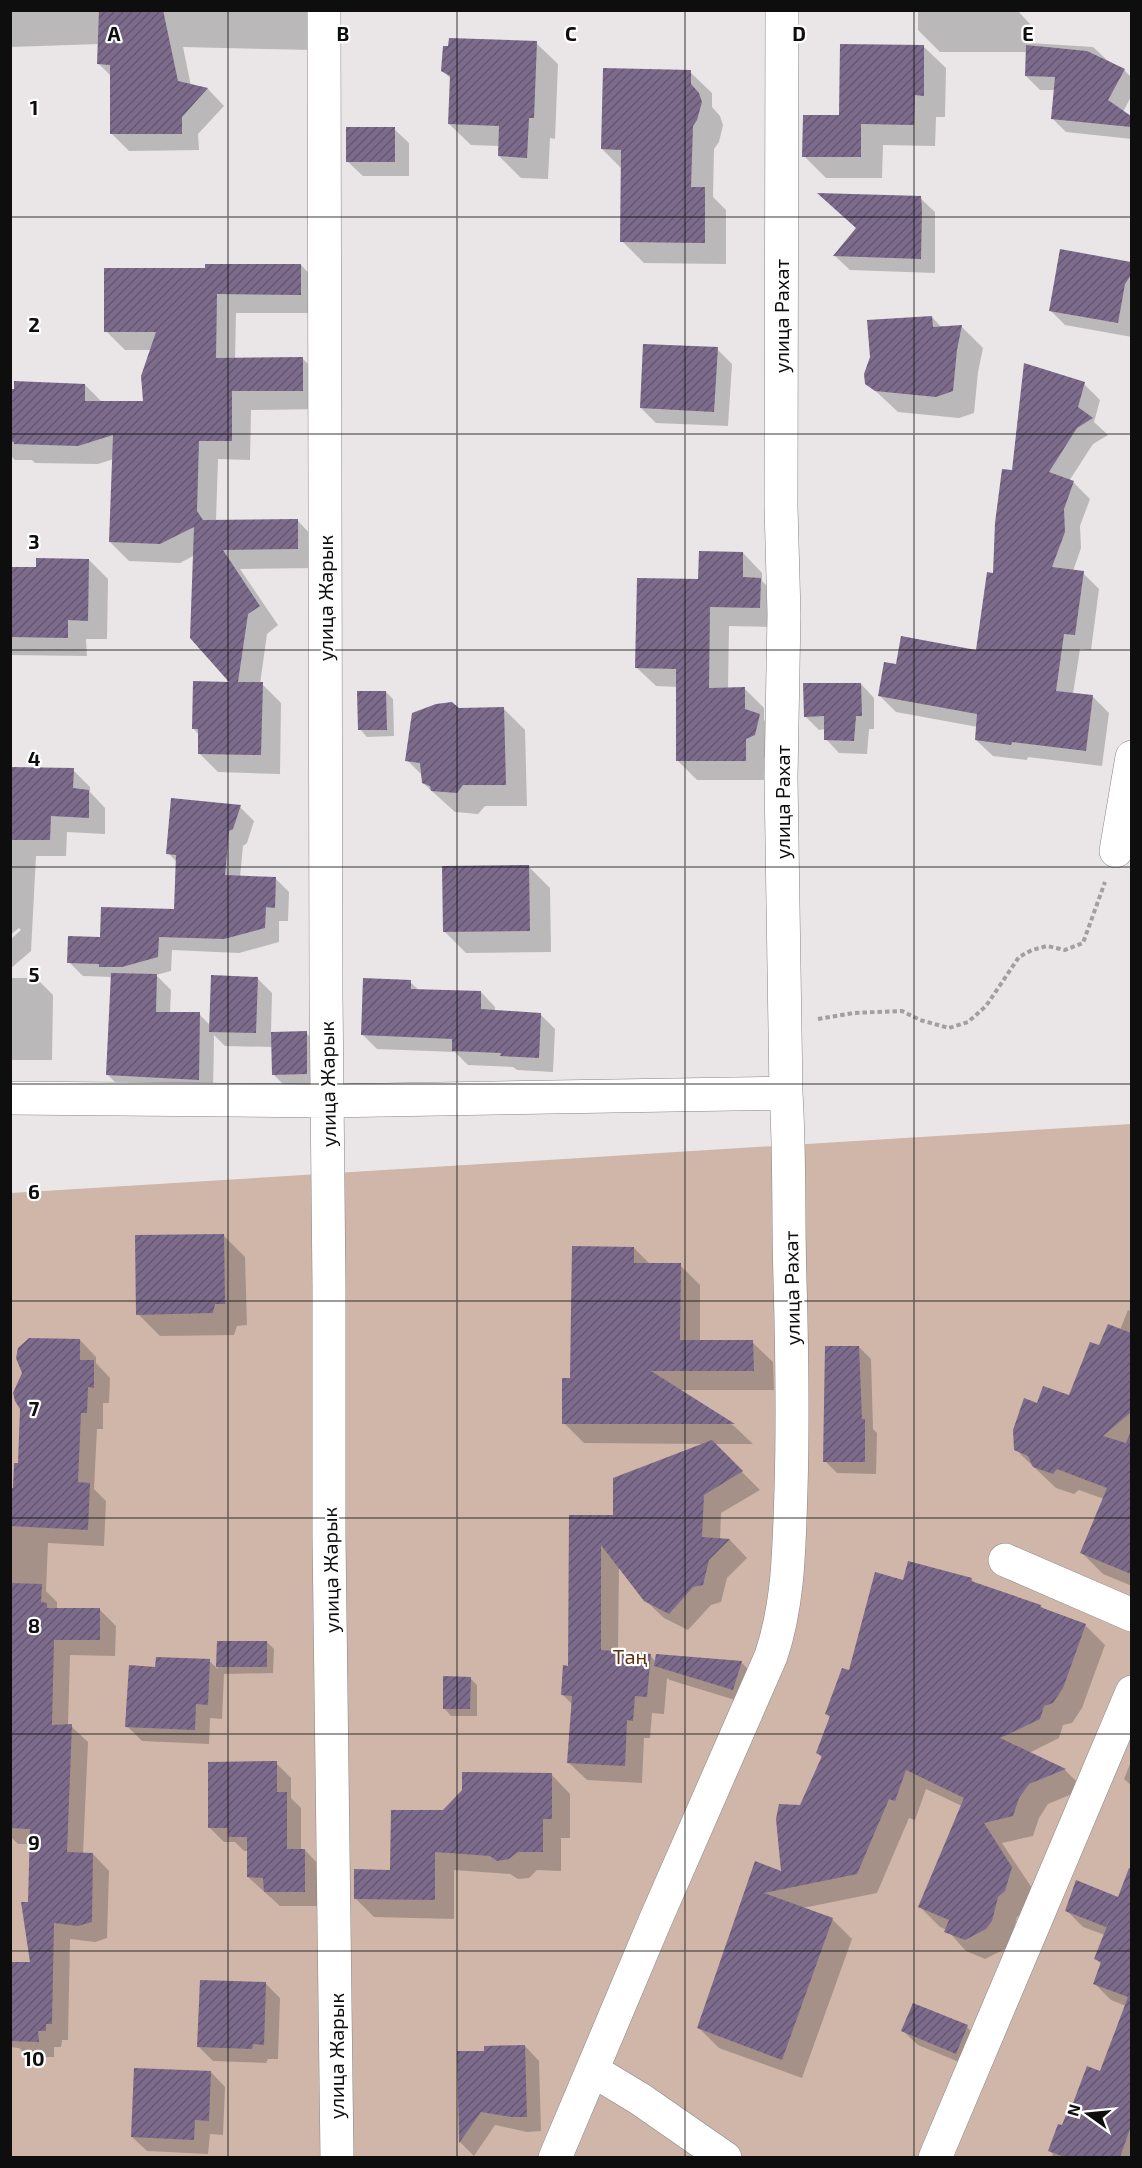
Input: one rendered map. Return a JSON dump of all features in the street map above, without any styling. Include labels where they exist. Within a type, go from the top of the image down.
[{"type":"street","name":"улица Жарык","points":[[324,10],[329,1537],[337,2157]]},
{"type":"street","name":"улица Рахат","points":[[555,2157],[771,1656],[786,1594],[794,1385],[781,778],[784,614],[781,506],[782,10]]},
{"type":"street","points":[[1116,851],[1131,757]]},
{"type":"street","points":[[10,1098],[327,1101],[786,1093]]},
{"type":"street","points":[[1005,1560],[1131,1615]]},
{"type":"street","points":[[935,2157],[1131,1692]]},
{"type":"street","points":[[592,2070],[640,2098],[726,2157]]},
{"type":"path","points":[[785,1025],[853,1013],[902,1011],[920,1020],[949,1028],[968,1022],[986,1006],[1019,957],[1047,946],[1065,950],[1083,943],[1116,851]]},
{"type":"green space","name":"Таң","points":[[1131,1124],[1131,2157],[11,2158],[11,1193]]},
{"type":"building","points":[[99,10],[163,10],[178,81],[208,88],[182,117],[182,134],[110,134],[110,65],[97,64]]},
{"type":"building","points":[[449,38],[537,41],[534,118],[529,118],[527,158],[498,156],[499,126],[448,124],[450,76],[441,71],[443,46],[448,46]]},
{"type":"building","points":[[840,44],[924,45],[924,96],[915,95],[914,125],[861,124],[861,157],[802,157],[803,115],[839,115]]},
{"type":"building","points":[[1026,45],[1087,51],[1125,69],[1108,100],[1131,116],[1131,127],[1051,119],[1055,77],[1025,76]]},
{"type":"building","points":[[603,68],[691,70],[691,84],[699,93],[702,102],[693,126],[691,187],[705,187],[705,243],[620,242],[621,150],[601,149]]},
{"type":"building","points":[[346,127],[395,127],[395,162],[346,162]]},
{"type":"building","points":[[817,193],[921,196],[921,259],[833,256],[856,228]]},
{"type":"building","points":[[1060,249],[1131,262],[1131,275],[1125,284],[1118,323],[1049,311]]},
{"type":"building","points":[[205,264],[301,264],[301,295],[217,294],[216,358],[303,357],[303,391],[232,391],[232,441],[199,441],[197,511],[203,520],[298,519],[298,549],[223,550],[260,606],[248,614],[238,682],[263,682],[261,755],[198,754],[198,729],[192,729],[193,681],[229,682],[190,638],[194,527],[160,544],[109,542],[113,435],[78,446],[14,444],[10,441],[10,389],[14,389],[14,381],[85,384],[85,401],[143,401],[141,376],[156,332],[104,332],[104,268],[205,268]]},
{"type":"building","points":[[932,316],[933,327],[962,325],[953,391],[936,397],[875,391],[865,384],[864,374],[870,357],[867,320]]},
{"type":"building","points":[[643,344],[718,347],[714,412],[640,408]]},
{"type":"building","points":[[1024,363],[1085,382],[1078,407],[1093,418],[1077,428],[1049,472],[1074,481],[1064,509],[1065,532],[1052,567],[1084,571],[1075,635],[1064,634],[1056,691],[1093,695],[1086,751],[975,740],[977,714],[878,696],[884,662],[896,664],[901,636],[976,650],[987,572],[993,573],[995,523],[1002,469],[1012,470]]},
{"type":"building","points":[[699,551],[743,552],[743,577],[761,578],[760,608],[710,607],[709,688],[745,687],[745,709],[760,714],[755,735],[746,739],[746,761],[676,761],[676,669],[635,668],[637,578],[698,579]]},
{"type":"building","points":[[36,558],[89,559],[88,621],[68,620],[68,638],[10,637],[10,567],[36,567]]},
{"type":"building","points":[[803,683],[861,683],[862,716],[856,716],[854,741],[824,740],[824,716],[804,717]]},
{"type":"building","points":[[357,691],[386,691],[387,730],[358,730]]},
{"type":"building","points":[[452,702],[459,708],[504,707],[506,785],[463,785],[457,793],[431,791],[430,786],[422,783],[420,763],[405,761],[412,713],[436,704]]},
{"type":"building","points":[[10,767],[74,768],[73,788],[89,790],[89,818],[51,816],[50,840],[10,840]]},
{"type":"building","points":[[171,798],[241,805],[233,829],[229,831],[225,875],[276,877],[275,908],[266,907],[265,928],[224,939],[159,937],[158,957],[122,967],[67,963],[68,936],[100,937],[101,907],[174,909],[176,855],[166,854]]},
{"type":"building","points":[[529,865],[530,931],[443,932],[442,866]]},
{"type":"building","points":[[111,973],[157,974],[156,1012],[200,1012],[199,1080],[106,1075]]},
{"type":"building","points":[[211,975],[258,977],[256,1033],[209,1032]]},
{"type":"building","points":[[363,978],[411,980],[411,989],[481,991],[481,1009],[541,1013],[539,1058],[500,1056],[501,1053],[452,1051],[452,1039],[361,1035]]},
{"type":"building","points":[[307,1031],[307,1074],[272,1075],[271,1032]]},
{"type":"building","points":[[224,1234],[225,1304],[215,1304],[213,1313],[136,1315],[135,1235]]},
{"type":"building","points":[[572,1246],[634,1247],[634,1263],[681,1263],[680,1340],[753,1340],[754,1371],[651,1371],[735,1424],[562,1424],[562,1378],[570,1378]]},
{"type":"building","points":[[1108,1324],[1131,1333],[1131,1412],[1103,1436],[1126,1443],[1131,1431],[1131,1574],[1080,1553],[1107,1488],[1057,1469],[1053,1474],[1033,1467],[1028,1456],[1014,1450],[1013,1430],[1024,1398],[1037,1403],[1043,1386],[1069,1395],[1090,1342],[1099,1345]]},
{"type":"building","points":[[29,1338],[80,1339],[80,1360],[94,1360],[94,1388],[88,1387],[87,1413],[81,1413],[78,1482],[90,1483],[88,1530],[10,1526],[10,1488],[13,1488],[14,1463],[18,1463],[20,1409],[13,1393],[22,1373],[16,1358],[18,1348]]},
{"type":"building","points":[[825,1346],[859,1346],[862,1419],[865,1419],[865,1462],[823,1462]]},
{"type":"building","points":[[712,1440],[743,1471],[704,1495],[702,1537],[730,1539],[709,1560],[703,1585],[693,1587],[669,1614],[644,1601],[601,1545],[601,1650],[651,1654],[647,1697],[635,1696],[633,1721],[627,1720],[625,1766],[567,1763],[572,1696],[561,1695],[563,1665],[568,1666],[569,1515],[613,1515],[613,1478]]},
{"type":"building","points":[[908,1561],[972,1578],[971,1581],[1041,1605],[1040,1607],[1086,1624],[1063,1688],[1053,1703],[1044,1706],[1040,1719],[1000,1738],[1066,1769],[1029,1784],[1019,1798],[1013,1816],[984,1823],[1012,1867],[1005,1891],[998,1897],[992,1921],[986,1929],[965,1940],[944,1932],[949,1920],[918,1907],[964,1798],[906,1770],[895,1801],[889,1799],[857,1874],[764,1893],[833,1918],[782,2060],[697,2028],[755,1861],[781,1871],[776,1819],[779,1804],[800,1805],[822,1756],[816,1753],[830,1716],[825,1714],[842,1668],[849,1670],[875,1572],[903,1580]]},
{"type":"building","points":[[10,1583],[42,1584],[41,1602],[47,1603],[47,1608],[100,1608],[100,1640],[54,1640],[52,1725],[72,1724],[67,1852],[93,1853],[92,1922],[78,1926],[54,1923],[52,2024],[46,2024],[46,2031],[38,2031],[39,2042],[11,2041],[10,1962],[30,1962],[21,1902],[28,1902],[30,1829],[10,1828]]},
{"type":"building","points":[[217,1641],[267,1641],[267,1667],[216,1667]]},
{"type":"building","points":[[656,1654],[742,1661],[733,1690],[654,1666]]},
{"type":"building","points":[[156,1657],[210,1659],[208,1705],[196,1704],[195,1730],[125,1727],[129,1665],[155,1667]]},
{"type":"building","points":[[443,1676],[471,1677],[470,1709],[443,1709]]},
{"type":"building","points":[[277,1761],[277,1792],[287,1792],[287,1849],[305,1849],[305,1892],[264,1892],[263,1878],[247,1877],[247,1837],[228,1837],[228,1828],[208,1828],[208,1762]]},
{"type":"building","points":[[462,1772],[552,1773],[552,1819],[543,1819],[543,1852],[518,1852],[509,1859],[497,1861],[490,1856],[435,1852],[435,1900],[354,1899],[354,1869],[390,1870],[391,1810],[443,1810],[462,1790]]},
{"type":"building","points":[[1129,1868],[1131,1869],[1131,2126],[1120,2157],[1065,2157],[1048,2151],[1058,2124],[1062,2125],[1068,2110],[1070,2111],[1087,2066],[1100,2071],[1128,1997],[1093,1984],[1101,1962],[1094,1959],[1111,1916],[1106,1927],[1065,1911],[1076,1880],[1118,1897]]},
{"type":"building","points":[[200,1980],[266,1982],[264,2045],[253,2044],[252,2049],[197,2047]]},
{"type":"building","points":[[913,2003],[968,2025],[956,2054],[901,2031]]},
{"type":"building","points":[[525,2045],[527,2117],[481,2112],[459,2143],[457,2051],[484,2051],[484,2046]]},
{"type":"building","points":[[134,2068],[211,2071],[209,2121],[195,2120],[194,2140],[131,2137]]}]
